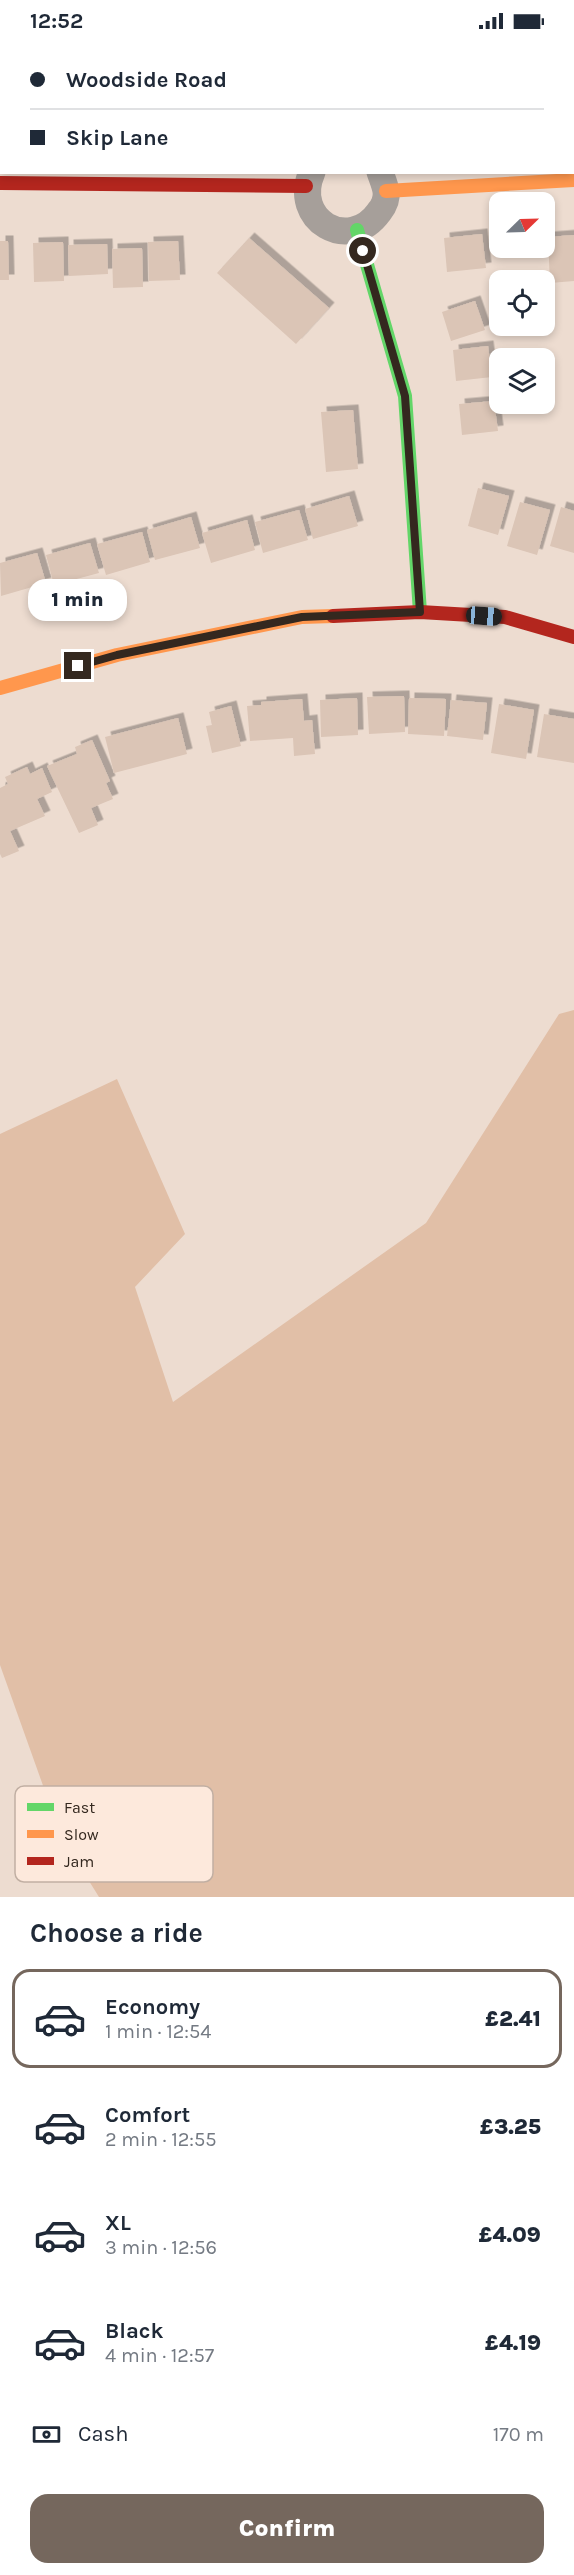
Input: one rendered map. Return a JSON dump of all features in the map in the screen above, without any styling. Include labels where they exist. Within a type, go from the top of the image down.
[{"type":"street","points":[[0,183],[309,179],[308,204],[316,218],[330,228],[340,231],[357,230],[372,223],[384,206],[383,182],[574,180]]},
{"type":"street","points":[[357,230],[405,396],[420,612]]},
{"type":"street","points":[[0,688],[117,655],[302,617],[420,612],[505,617],[574,637]]},
{"type":"shaded area","points":[[574,1010],[574,1897],[99,1897],[90,1882],[213,1882],[213,1786],[43,1786],[0,1665],[0,1134],[117,1079],[185,1234],[135,1287],[173,1402],[426,1223],[559,1014]]},
{"type":"building","points":[[482,234],[486,268],[447,272],[444,238]]},
{"type":"building","points":[[574,235],[574,281],[555,283],[555,270],[549,270],[549,258],[555,258],[555,236]]},
{"type":"building","points":[[249,238],[329,308],[296,344],[217,273]]},
{"type":"building","points":[[0,241],[8,241],[9,280],[0,280]]},
{"type":"building","points":[[178,241],[180,280],[149,281],[148,242]]},
{"type":"building","points":[[63,242],[64,281],[34,282],[33,243]]},
{"type":"building","points":[[107,244],[108,274],[69,276],[68,245]]},
{"type":"building","points":[[142,248],[143,287],[113,288],[112,249]]},
{"type":"building","points":[[475,301],[485,330],[451,341],[442,312]]},
{"type":"building","points":[[488,346],[489,377],[456,381],[453,350]]},
{"type":"building","points":[[489,401],[489,414],[496,414],[498,431],[462,435],[459,404]]},
{"type":"building","points":[[353,410],[358,469],[326,472],[321,412]]},
{"type":"building","points":[[478,488],[509,496],[498,535],[468,526]]},
{"type":"building","points":[[349,496],[358,526],[313,539],[305,509]]},
{"type":"building","points":[[520,502],[550,510],[537,555],[507,546]]},
{"type":"building","points":[[561,507],[574,511],[574,553],[550,546]]},
{"type":"building","points":[[299,510],[308,540],[263,553],[255,522]]},
{"type":"building","points":[[191,517],[200,548],[155,560],[147,530]]},
{"type":"building","points":[[247,520],[255,550],[211,563],[202,533]]},
{"type":"building","points":[[142,532],[150,562],[106,575],[97,544]]},
{"type":"building","points":[[90,543],[99,573],[54,585],[46,555]]},
{"type":"building","points":[[37,553],[46,583],[1,596],[0,563]]},
{"type":"building","points":[[404,696],[405,732],[369,734],[367,697]]},
{"type":"building","points":[[357,698],[358,735],[321,737],[320,700]]},
{"type":"building","points":[[409,698],[446,699],[444,736],[408,734]]},
{"type":"building","points":[[302,699],[304,721],[312,720],[315,754],[294,756],[293,738],[250,741],[247,706],[261,705],[261,702]]},
{"type":"building","points":[[451,700],[487,703],[483,740],[447,736]]},
{"type":"building","points":[[499,704],[534,710],[526,759],[491,753]]},
{"type":"building","points":[[231,706],[241,746],[212,753],[206,726],[212,725],[209,712]]},
{"type":"building","points":[[544,714],[574,719],[574,763],[537,757]]},
{"type":"building","points":[[178,718],[187,754],[114,773],[105,737]]},
{"type":"building","points":[[92,740],[110,781],[106,783],[113,799],[91,808],[98,825],[79,833],[47,766],[77,754],[75,747]]},
{"type":"building","points":[[27,767],[30,774],[42,768],[52,792],[37,799],[45,816],[10,831],[19,851],[2,858],[0,854],[0,788],[8,784],[5,777]]},
{"type":"traffic: fast","points":[[357,230],[405,396],[420,612]]},
{"type":"traffic: slow","points":[[386,191],[574,180]]},
{"type":"traffic: slow","points":[[0,688],[117,655],[302,617],[333,616]]},
{"type":"traffic: jam","points":[[0,183],[306,186]]},
{"type":"traffic: jam","points":[[333,616],[420,612],[505,617],[574,637]]},
{"type":"route","points":[[78,666],[117,655],[302,617],[420,612],[405,396],[363,251]]}]
